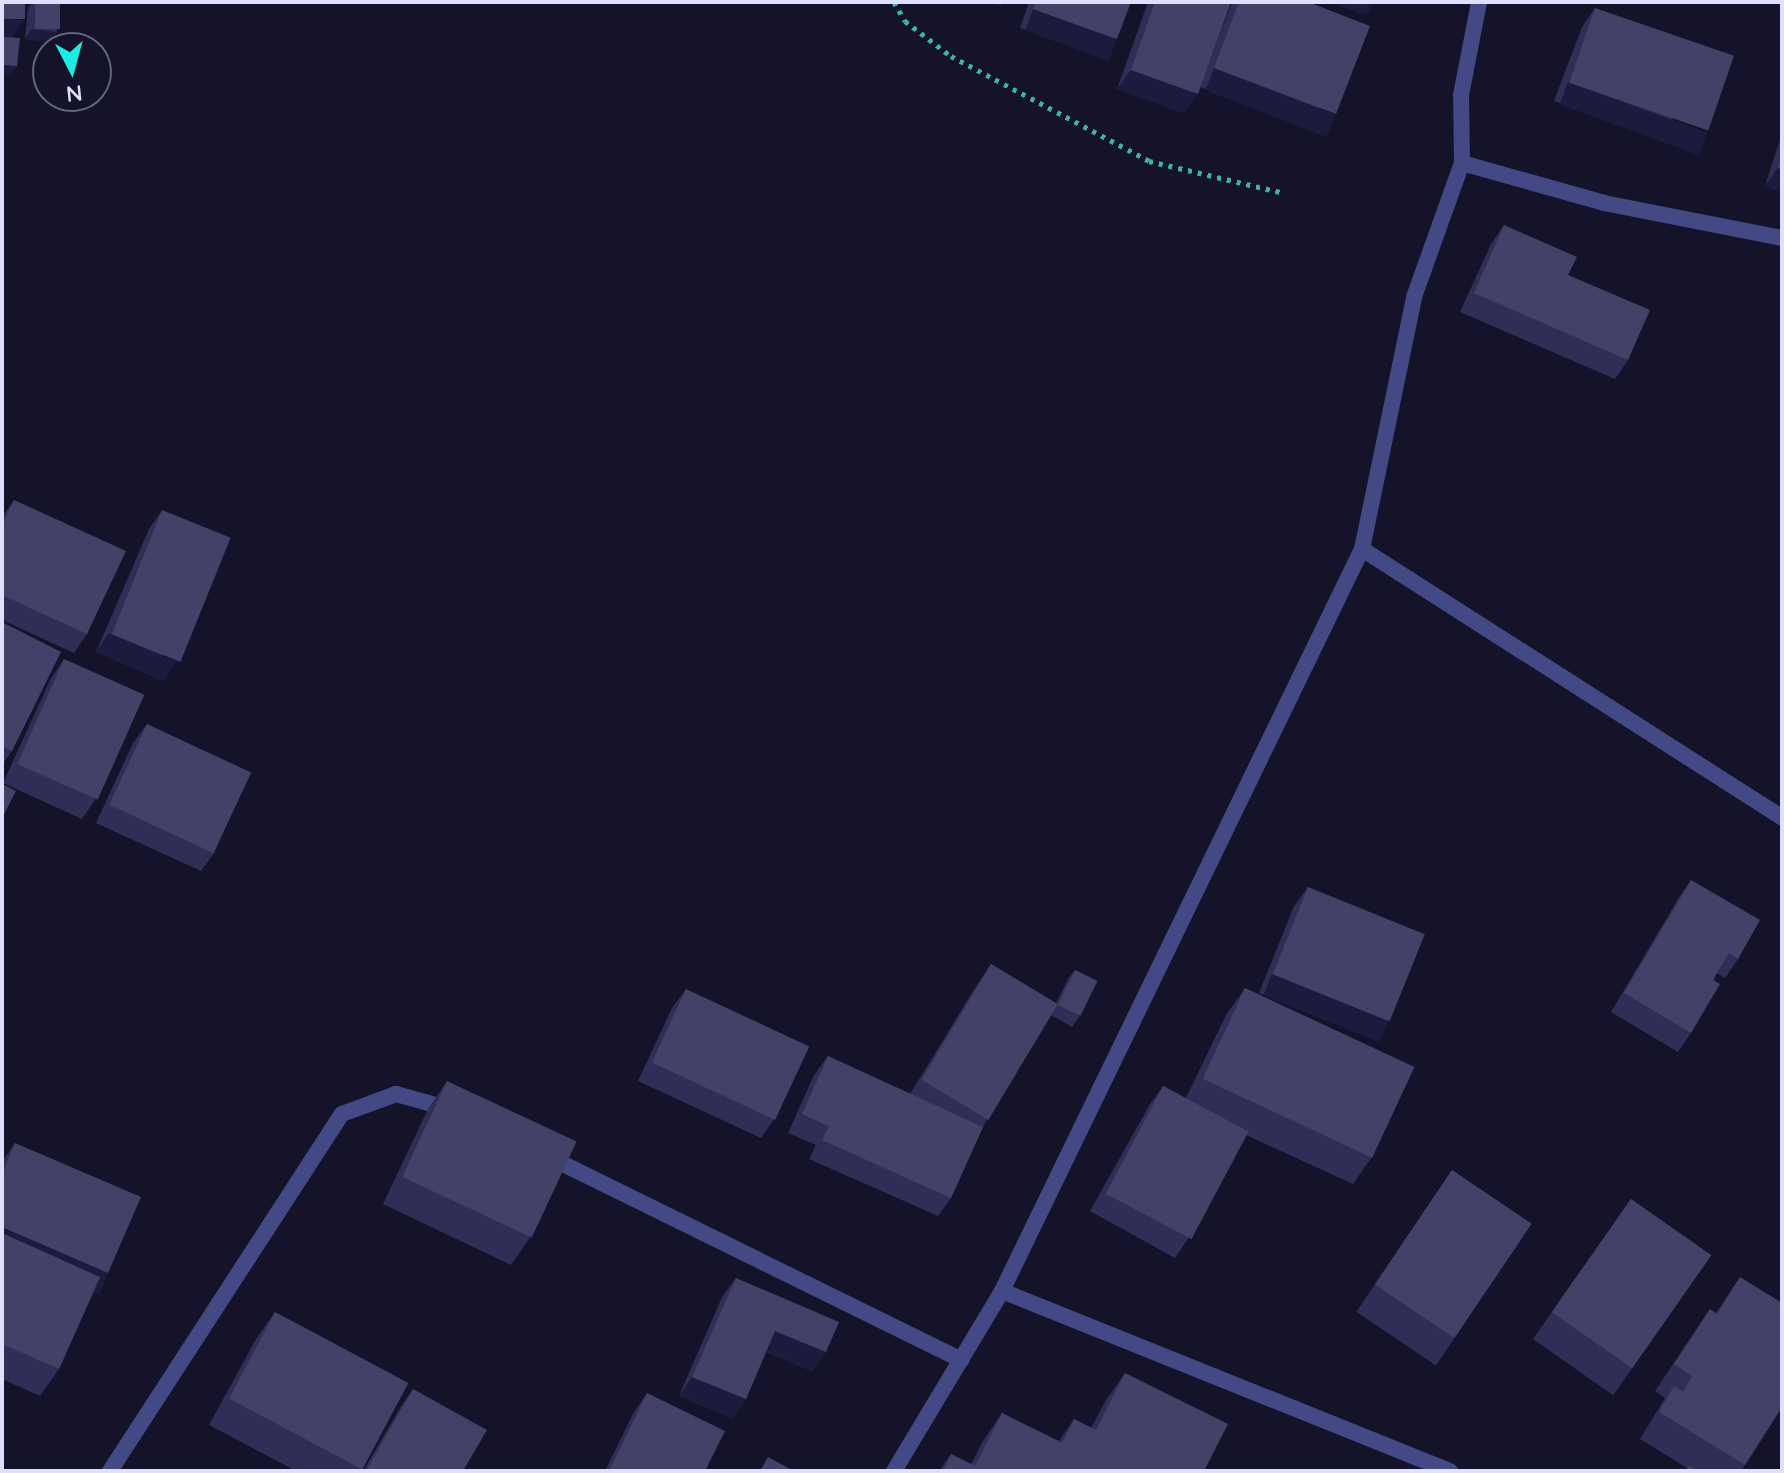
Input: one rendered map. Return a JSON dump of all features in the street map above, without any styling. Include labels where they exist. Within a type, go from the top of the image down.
[{"type":"street","points":[[894,1471],[1002,1291],[1362,549],[1414,297],[1462,163],[1461,95],[1479,2]]},
{"type":"street","points":[[1462,163],[1604,203],[1782,238]]},
{"type":"street","points":[[1362,549],[1782,818]]},
{"type":"street","points":[[110,1471],[342,1114],[396,1094],[438,1103],[466,1117]]},
{"type":"street","points":[[523,1145],[962,1360]]},
{"type":"street","points":[[1002,1291],[1450,1471]]},
{"type":"path","points":[[894,2],[905,21],[951,56],[1149,161],[1280,192]]},
{"type":"building","points":[[2,2],[25,2],[25,19],[2,19]]},
{"type":"building","points":[[35,2],[60,2],[60,29],[35,29]]},
{"type":"building","points":[[1035,2],[1131,2],[1117,39],[1033,9]]},
{"type":"building","points":[[1155,2],[1231,2],[1198,94],[1131,70]]},
{"type":"building","points":[[1239,2],[1308,2],[1370,26],[1336,114],[1214,68]]},
{"type":"building","points":[[1595,8],[1734,56],[1708,131],[1569,83]]},
{"type":"building","points":[[2,37],[20,38],[17,66],[2,65]]},
{"type":"building","points":[[1504,225],[1577,257],[1568,275],[1650,310],[1628,360],[1474,293]]},
{"type":"building","points":[[14,500],[126,551],[87,634],[2,595],[2,525]]},
{"type":"building","points":[[162,510],[231,538],[180,662],[112,634]]},
{"type":"building","points":[[2,622],[61,652],[12,751],[2,746]]},
{"type":"building","points":[[64,659],[144,695],[98,800],[17,764]]},
{"type":"building","points":[[147,724],[251,773],[214,853],[109,805]]},
{"type":"building","points":[[2,784],[16,791],[2,818]]},
{"type":"building","points":[[1691,880],[1760,920],[1738,959],[1729,953],[1713,980],[1720,984],[1691,1033],[1624,993]]},
{"type":"building","points":[[1308,887],[1425,934],[1390,1021],[1273,974]]},
{"type":"building","points":[[991,964],[1058,1004],[988,1120],[921,1080]]},
{"type":"building","points":[[1075,970],[1097,981],[1080,1016],[1058,1005]]},
{"type":"building","points":[[1245,988],[1414,1067],[1372,1158],[1203,1079]]},
{"type":"building","points":[[686,989],[809,1046],[775,1120],[652,1062]]},
{"type":"building","points":[[828,1056],[983,1127],[951,1198],[822,1140],[829,1126],[802,1114]]},
{"type":"building","points":[[447,1081],[577,1141],[532,1238],[402,1177]]},
{"type":"building","points":[[1163,1086],[1249,1132],[1191,1239],[1106,1194]]},
{"type":"building","points":[[15,1143],[141,1197],[108,1273],[2,1227],[2,1174]]},
{"type":"building","points":[[1452,1170],[1532,1224],[1454,1338],[1375,1284]]},
{"type":"building","points":[[1631,1199],[1711,1255],[1632,1368],[1552,1312]]},
{"type":"building","points":[[2,1233],[100,1277],[59,1369],[2,1344]]},
{"type":"building","points":[[1740,1277],[1782,1303],[1782,1407],[1745,1465],[1659,1412],[1674,1386],[1683,1392],[1692,1376],[1674,1364],[1710,1309],[1717,1314]]},
{"type":"building","points":[[736,1278],[839,1322],[826,1352],[775,1331],[746,1399],[692,1377]]},
{"type":"building","points":[[275,1312],[408,1383],[362,1469],[229,1399]]},
{"type":"building","points":[[1125,1373],[1228,1424],[1204,1471],[943,1471],[951,1454],[975,1466],[1002,1413],[1062,1443],[1074,1419],[1096,1430]]},
{"type":"building","points":[[413,1389],[487,1430],[463,1471],[366,1471]]},
{"type":"building","points":[[647,1393],[725,1431],[705,1471],[609,1471]]},
{"type":"building","points":[[768,1457],[794,1471],[760,1471]]}]
